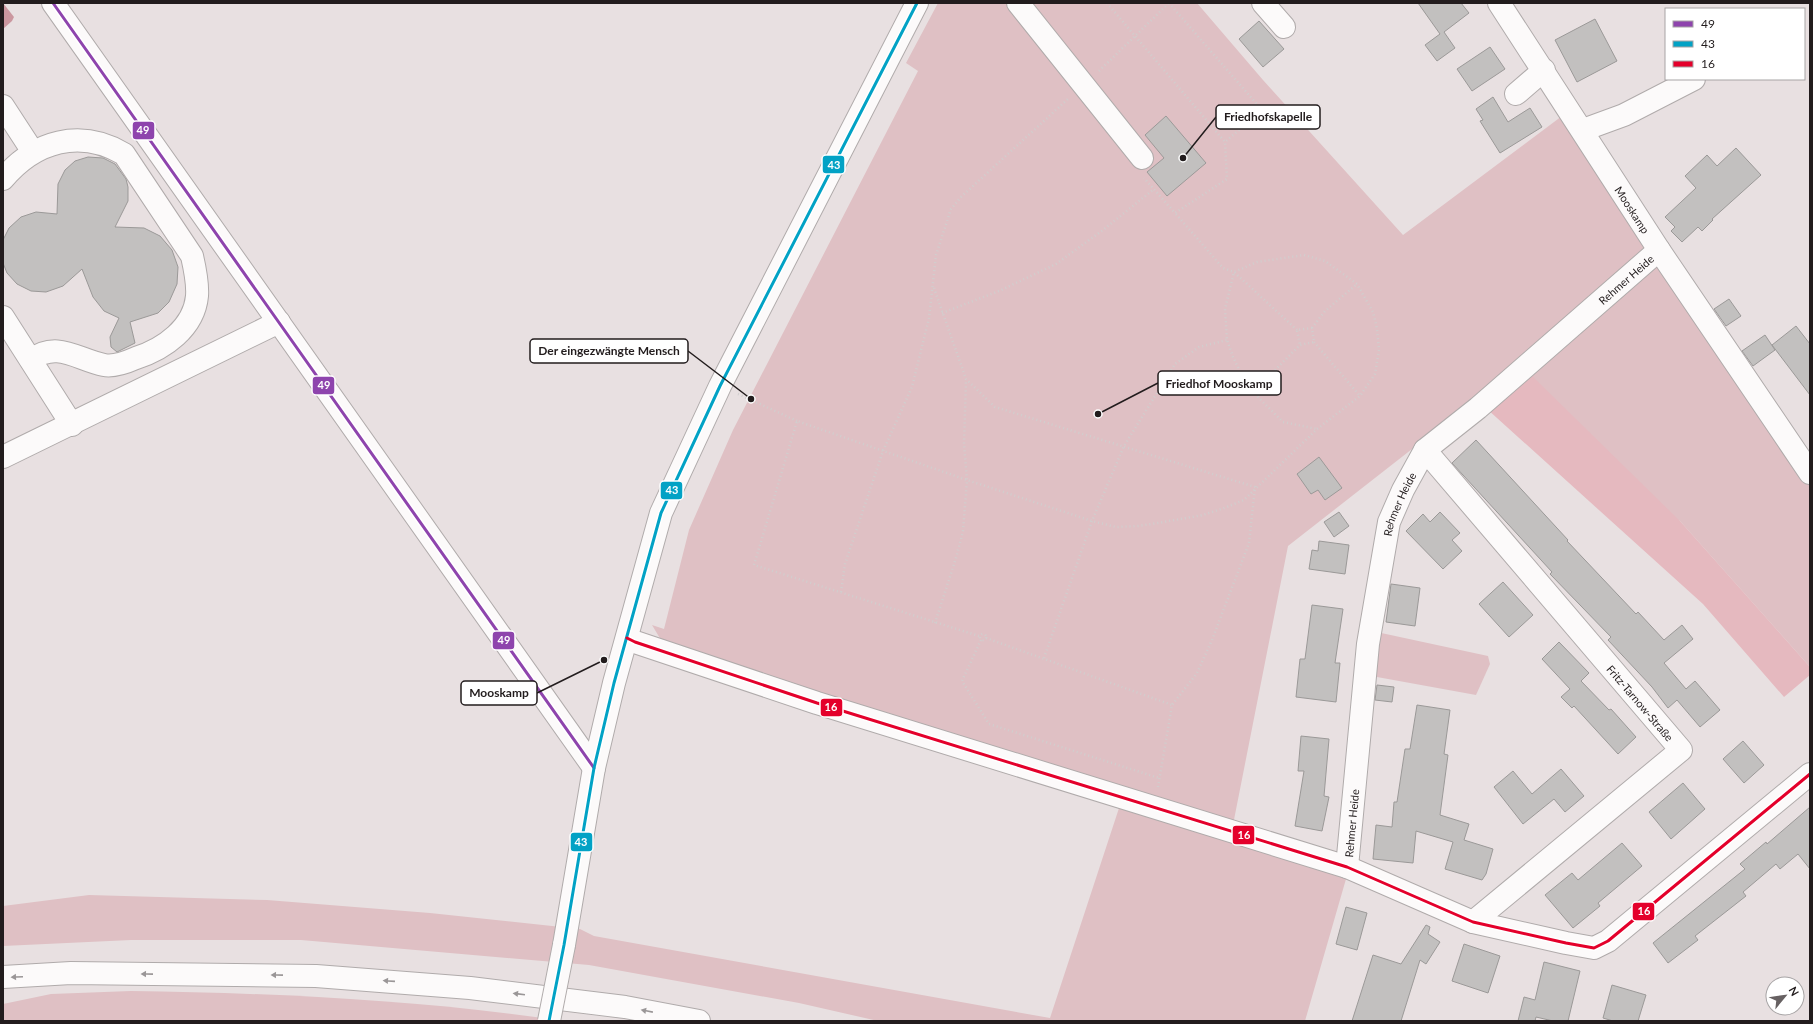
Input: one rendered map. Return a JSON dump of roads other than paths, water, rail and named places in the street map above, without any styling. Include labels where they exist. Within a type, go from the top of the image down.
[{"type":"main road","points":[[53,3],[594,768]]},
{"type":"main road","points":[[549,1021],[564,945],[594,768],[614,683],[661,513],[720,386],[917,3]]},
{"type":"main road","points":[[1018,3],[1142,158]]},
{"type":"main road","points":[[1263,3],[1284,27]]},
{"type":"main road","name":"Mooskamp","points":[[1499,3],[1583,130],[1659,250],[1810,473]]},
{"type":"main road","points":[[1516,94],[1544,70]]},
{"type":"main road","points":[[1583,130],[1624,115],[1692,80]]},
{"type":"main road","points":[[7,119],[33,152]]},
{"type":"main road","points":[[3,178],[33,152],[62,141],[91,141],[113,148],[124,154],[192,256],[197,296],[192,314],[182,330],[168,343],[146,355],[121,363],[105,366],[74,354],[53,350],[38,354],[32,360]]},
{"type":"main road","name":"Rehmer Heide","points":[[1347,868],[1368,644],[1389,522],[1403,490],[1425,450],[1478,408],[1659,250]]},
{"type":"main road","points":[[3,317],[72,424]]},
{"type":"main road","points":[[3,457],[279,322]]},
{"type":"main road","name":"Fritz-Tarnow-Straße","points":[[1425,450],[1680,750],[1473,922]]},
{"type":"main road","points":[[627,638],[635,642],[817,702],[1347,868],[1473,922],[1594,948],[1608,941],[1810,774]]},
{"type":"main road","points":[[3,977],[71,973],[316,976],[470,988],[625,1007],[699,1021]]},
{"type":"place","name":"Friedhofskapelle","points":[[1183,158]]},
{"type":"place","name":"Der eingezwängte Mensch","points":[[751,399]]},
{"type":"place","name":"Friedhof Mooskamp","points":[[1098,414]]},
{"type":"place","name":"Mooskamp","points":[[604,660]]}]
